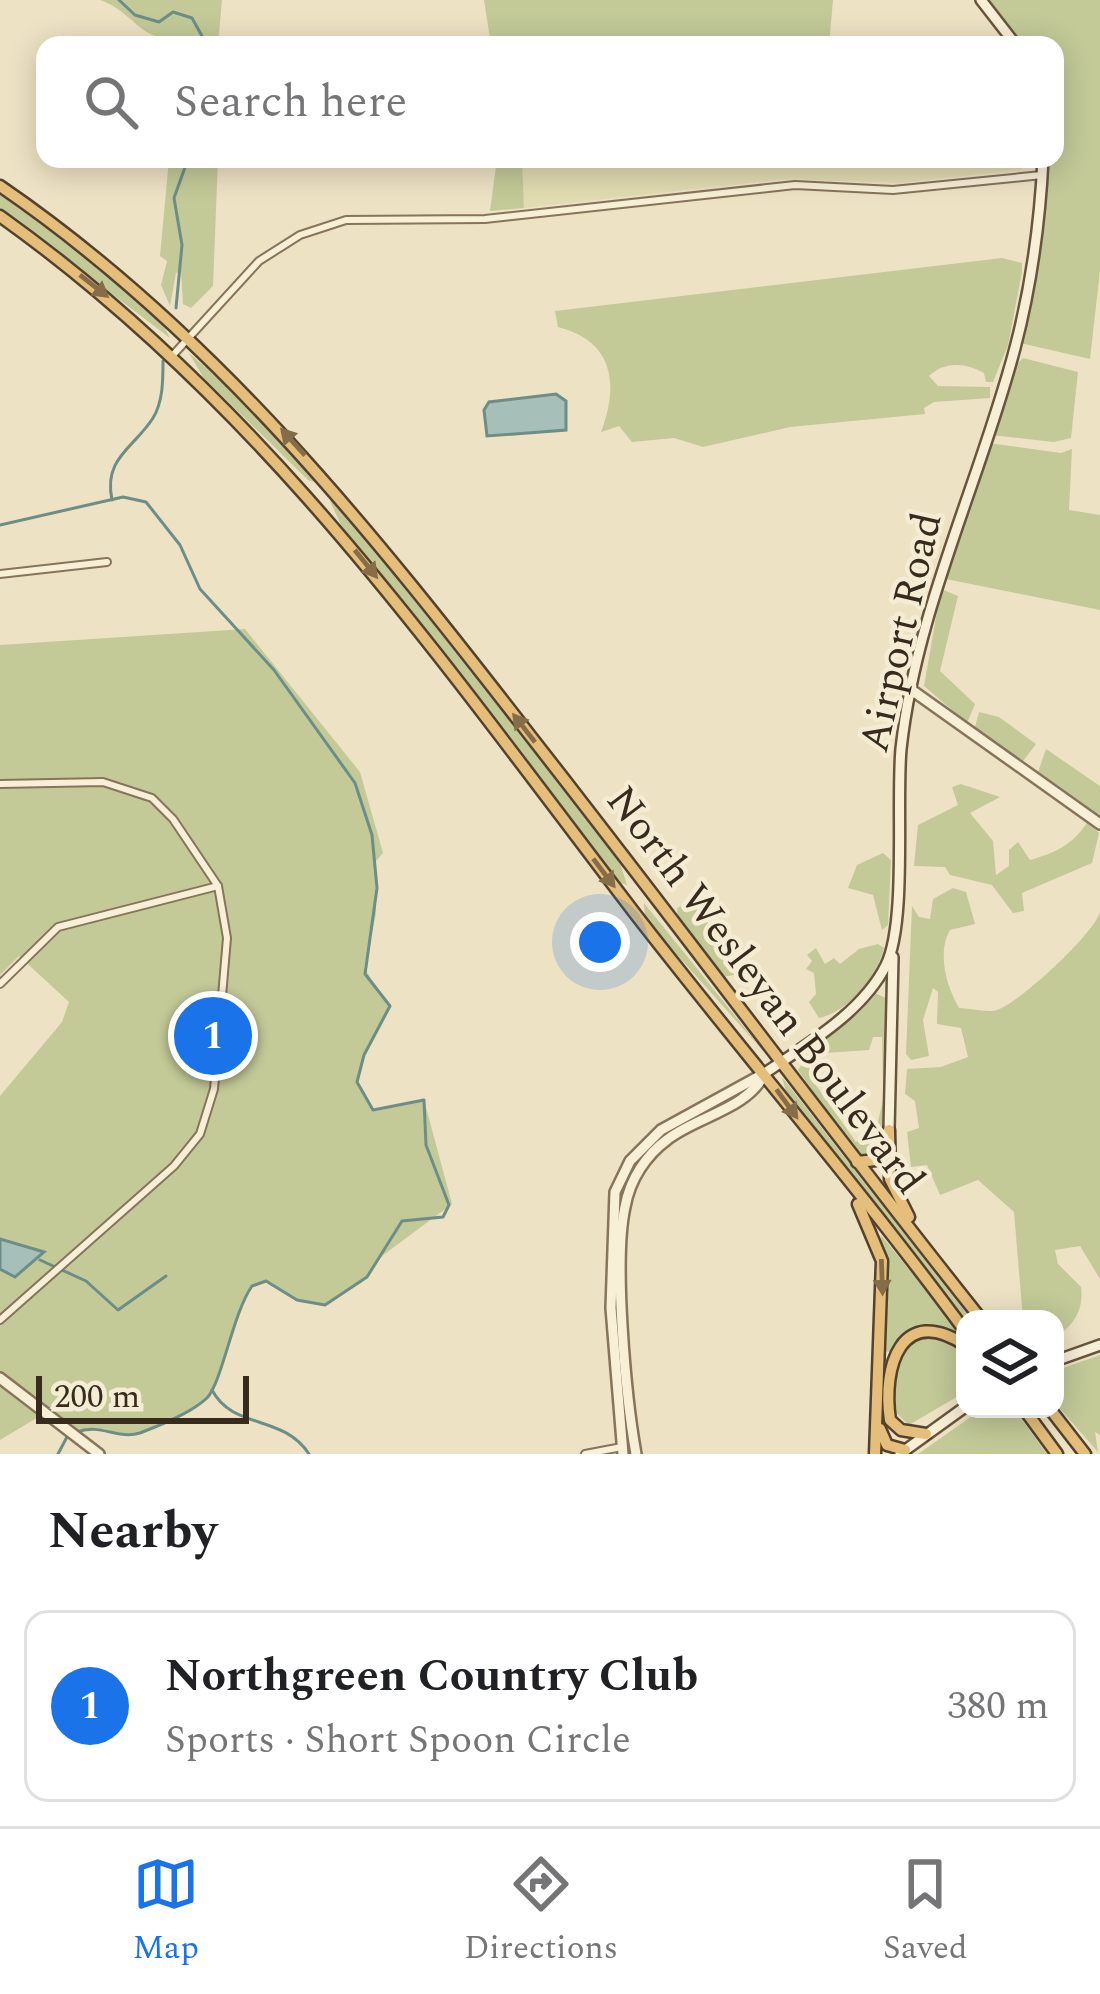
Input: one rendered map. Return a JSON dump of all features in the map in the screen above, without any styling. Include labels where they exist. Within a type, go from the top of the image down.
[{"type":"highway","name":"North Wesleyan Boulevard","points":[[0,186],[105,264],[189,337],[331,484],[974,1310]]},
{"type":"highway","name":"North Wesleyan Boulevard","points":[[0,216],[104,293],[173,355],[313,500],[956,1320]]},
{"type":"highway","points":[[313,500],[331,484]]},
{"type":"highway","points":[[627,902],[647,887]]},
{"type":"highway","points":[[857,1162],[876,1160],[890,1130]]},
{"type":"highway","points":[[890,1130],[890,1179],[897,1201],[942,1271]]},
{"type":"highway","points":[[838,1171],[872,1227],[882,1261],[875,1454]]},
{"type":"highway","points":[[926,1435],[901,1430],[890,1420],[892,1359],[907,1339],[928,1332],[956,1342]]},
{"type":"highway","points":[[878,1389],[882,1439],[902,1452]]},
{"type":"highway","points":[[1031,1418],[1057,1454]]},
{"type":"highway","points":[[1057,1418],[1088,1454]]},
{"type":"main road","points":[[981,0],[1009,36]]},
{"type":"main road","name":"Airport Road","points":[[765,1073],[873,986],[894,944],[899,779],[913,691],[958,514],[1014,350],[1031,272],[1042,168]]},
{"type":"main road","points":[[913,691],[1100,824]]},
{"type":"main road","points":[[890,1130],[894,944]]},
{"type":"main road","points":[[622,1450],[611,1308],[615,1192],[630,1161],[661,1130],[765,1073]]},
{"type":"main road","points":[[636,1454],[626,1377],[622,1227],[627,1198],[639,1170],[658,1147],[733,1104],[759,1086],[765,1073]]},
{"type":"main road","points":[[1064,1358],[1100,1345]]},
{"type":"main road","points":[[0,1378],[98,1454]]},
{"type":"main road","points":[[902,1452],[956,1413]]},
{"type":"street","points":[[173,355],[259,261],[300,235],[346,220],[490,218],[795,185],[893,190],[1042,175]]},
{"type":"street","points":[[0,574],[107,562]]},
{"type":"street","points":[[0,784],[87,781],[141,791],[173,819],[218,886],[227,938],[214,1088],[200,1134],[174,1166],[0,1320]]},
{"type":"street","points":[[0,984],[58,927],[218,886]]},
{"type":"street","points":[[585,1454],[622,1450]]},
{"type":"shaded area","points":[[522,168],[1024,168],[898,183],[786,179],[524,208]]},
{"type":"green space","points":[[100,0],[222,0],[219,36],[156,36]]},
{"type":"green space","points":[[484,0],[833,0],[830,36],[490,36]]},
{"type":"green space","points":[[986,0],[1100,0],[1100,271],[1090,359],[1020,343],[1047,168],[1064,168],[1064,36],[1013,36]]},
{"type":"green space","points":[[168,168],[218,168],[213,286],[191,308],[183,304],[181,271],[176,273],[170,306],[161,285],[167,261],[160,256]]},
{"type":"green space","points":[[496,168],[522,168],[524,208],[490,211]]},
{"type":"green space","points":[[0,194],[120,281],[159,320],[170,338],[0,209]]},
{"type":"green space","points":[[1002,258],[1022,263],[1022,272],[1008,345],[993,382],[986,382],[984,373],[963,366],[942,368],[929,376],[938,386],[990,387],[990,398],[934,402],[924,408],[925,414],[790,427],[703,447],[674,438],[632,442],[619,426],[601,432],[610,398],[607,367],[591,343],[558,327],[555,311]]},
{"type":"green space","points":[[189,353],[266,420],[317,483],[308,480],[203,377]]},
{"type":"green space","points":[[1023,358],[1078,372],[1071,438],[1054,442],[991,435],[1012,369]]},
{"type":"green space","points":[[988,443],[1061,453],[1072,449],[1069,510],[1100,515],[1100,610],[946,579]]},
{"type":"green space","points":[[338,500],[619,860],[627,885],[618,882],[341,525],[330,501]]},
{"type":"green space","points":[[941,589],[958,596],[940,671],[975,704],[967,723],[924,686]]},
{"type":"green space","points":[[245,629],[360,772],[383,853],[375,862],[376,914],[364,968],[390,1006],[364,1055],[357,1082],[373,1109],[424,1100],[452,1204],[382,1256],[362,1282],[325,1305],[297,1300],[266,1281],[252,1286],[210,1393],[180,1415],[127,1434],[96,1428],[79,1431],[50,1410],[0,1440],[0,1096],[62,1022],[69,1002],[19,956],[0,975],[0,645]]},
{"type":"green space","points":[[979,712],[999,717],[1036,744],[1023,761],[974,731]]},
{"type":"green space","points":[[1046,749],[1100,786],[1100,818],[1037,775]]},
{"type":"green space","points":[[961,784],[1000,797],[970,813],[993,841],[996,875],[1009,866],[1009,850],[1018,842],[1030,860],[1062,847],[1087,823],[1099,833],[1092,863],[1022,893],[1024,911],[1013,913],[992,885],[950,875],[945,867],[914,866],[918,825],[958,805],[952,787]]},
{"type":"green space","points":[[883,853],[891,860],[888,925],[882,930],[873,895],[848,888],[857,865]]},
{"type":"green space","points":[[953,888],[966,892],[975,924],[950,930],[944,949],[947,979],[959,1008],[993,1011],[1037,982],[1070,951],[1100,912],[1100,1279],[1080,1246],[1055,1250],[1058,1264],[1081,1287],[1082,1295],[1076,1316],[1064,1331],[1064,1310],[1022,1310],[1014,1212],[978,1180],[940,1195],[927,1165],[911,1167],[907,1132],[919,1128],[915,1101],[905,1094],[907,1069],[941,1067],[968,1057],[961,1028],[937,1024],[938,992],[933,988],[923,1020],[929,1056],[911,1060],[906,1054],[912,906],[919,917],[930,919],[933,899]]},
{"type":"green space","points":[[696,900],[693,903],[746,973],[722,977],[678,919],[677,908]]},
{"type":"green space","points":[[644,903],[765,1053],[645,919]]},
{"type":"green space","points":[[878,944],[884,948],[868,981],[840,1009],[819,1018],[809,1002],[816,994],[814,973],[806,969],[812,961],[807,955],[816,948],[825,964],[834,958],[840,964],[859,949]]},
{"type":"green space","points":[[875,993],[888,999],[883,1085],[882,1037],[873,1037],[869,1050],[826,1053],[812,1061],[815,1084],[856,1142],[876,1130],[884,1096],[882,1139],[872,1156],[859,1157],[798,1070],[815,1044]]},
{"type":"green space","points":[[782,1077],[964,1310],[956,1310],[786,1092]]},
{"type":"green space","points":[[881,1235],[956,1328],[956,1335],[933,1328],[914,1330],[890,1352],[883,1351]]},
{"type":"green space","points":[[933,1337],[956,1347],[956,1397],[909,1425],[893,1410],[894,1386],[903,1353]]},
{"type":"green space","points":[[1100,1355],[1098,1452],[1064,1413],[1064,1368]]},
{"type":"green space","points":[[969,1418],[1021,1418],[1047,1454],[918,1454]]},
{"type":"water","points":[[556,394],[566,401],[566,430],[487,436],[484,410],[489,402]]},
{"type":"water","points":[[0,1239],[44,1252],[15,1277],[0,1269]]},
{"type":"waterway","points":[[119,0],[135,15],[159,22],[173,12],[192,18],[202,36]]},
{"type":"waterway","points":[[176,308],[182,245],[174,198],[185,168]]},
{"type":"waterway","points":[[112,500],[116,464],[159,405],[163,361]]},
{"type":"waterway","points":[[0,525],[123,497],[146,502],[180,545],[200,589],[274,670],[355,783],[372,835],[377,888],[365,974],[390,1006],[364,1055],[357,1082],[373,1110],[424,1100],[426,1145],[449,1205],[443,1217],[402,1221],[367,1277],[325,1305],[297,1300],[266,1281],[252,1286],[218,1378],[207,1398],[193,1408],[140,1433],[77,1432]]},
{"type":"waterway","points":[[40,1260],[86,1281],[118,1310],[166,1276]]},
{"type":"waterway","points":[[212,1390],[232,1411],[286,1433],[309,1454]]},
{"type":"waterway","points":[[58,1454],[68,1435]]},
{"type":"place","name":"Northgreen Country Club","points":[[213,1036]]}]
